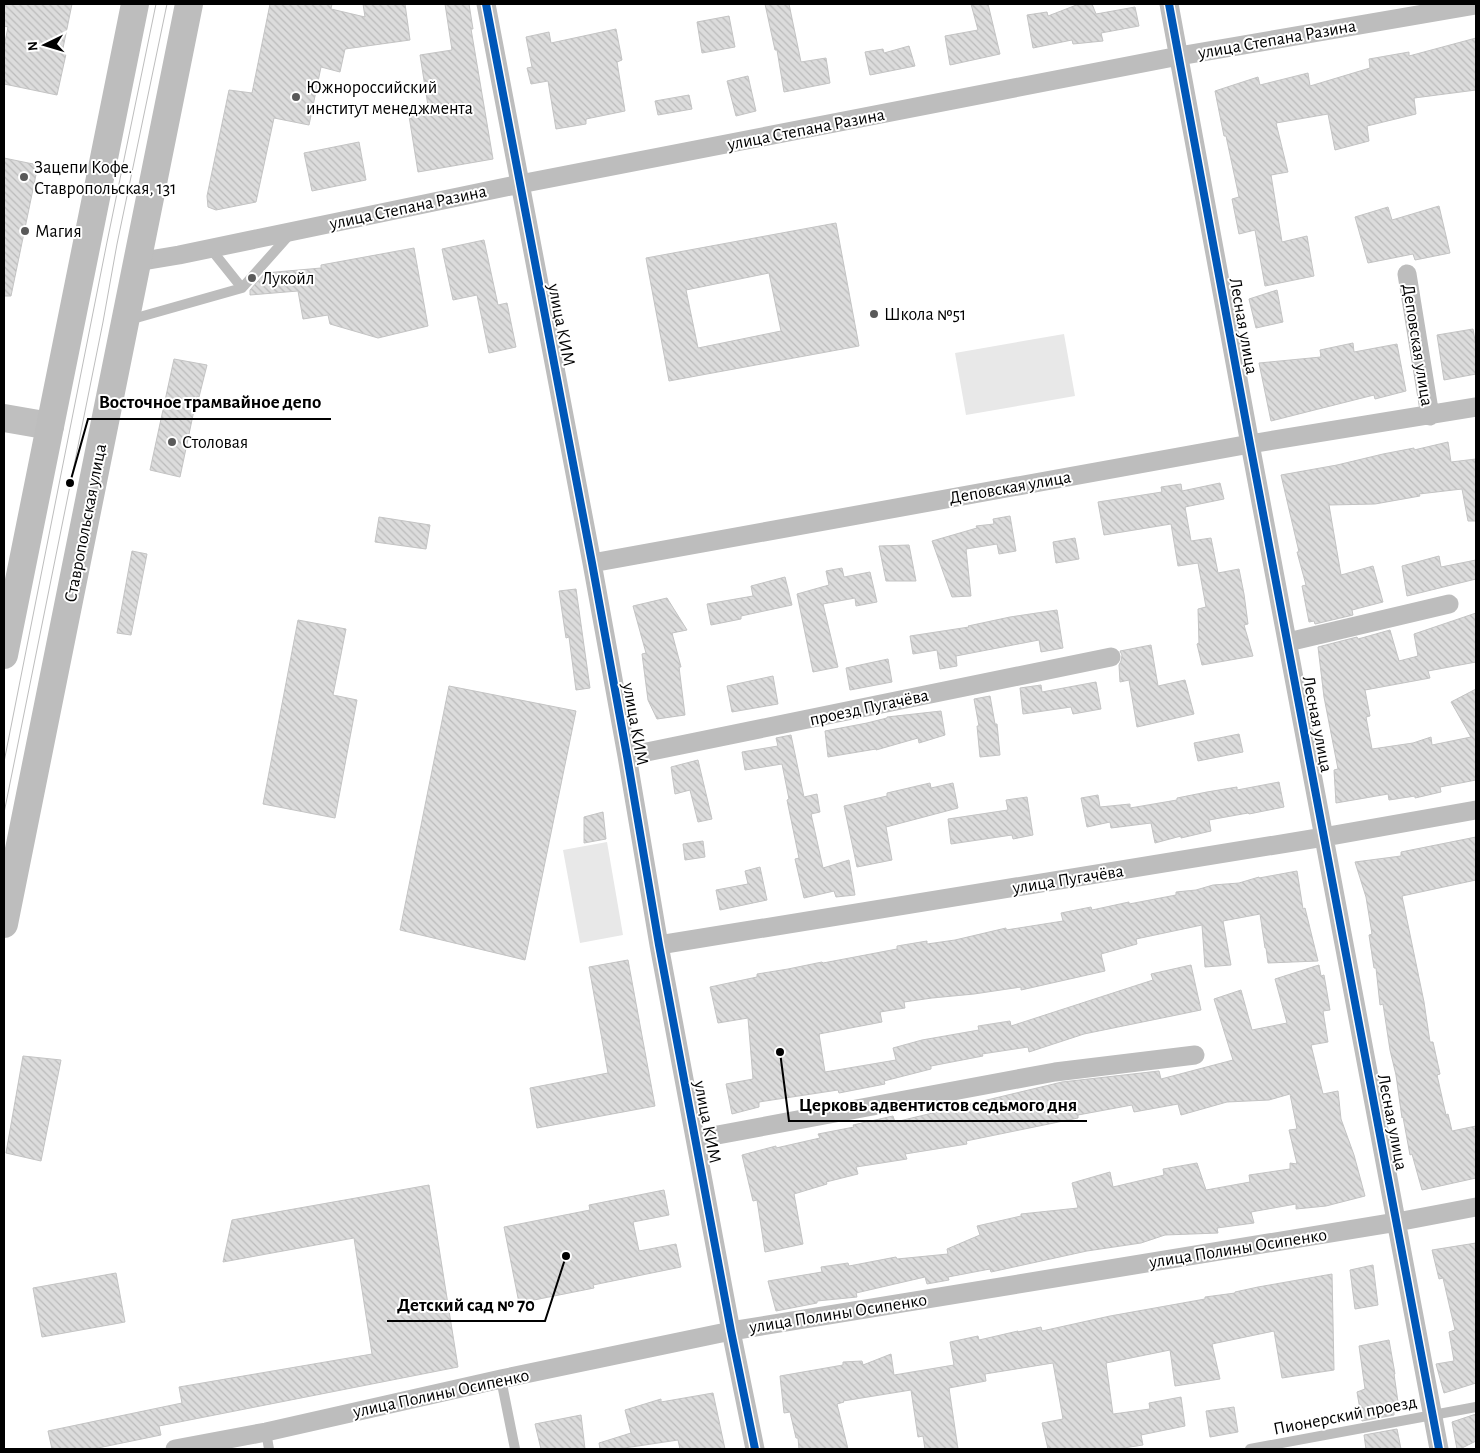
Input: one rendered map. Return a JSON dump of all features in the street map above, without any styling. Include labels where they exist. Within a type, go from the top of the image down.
[{"type":"main road","points":[[4,654],[135,4]]},
{"type":"main road","name":"Ставропольская улица","points":[[4,924],[189,4]]},
{"type":"main road","points":[[4,418],[50,426]]},
{"type":"street","name":"улица КИМ","points":[[486,4],[592,563],[659,945],[730,1330],[755,1449]]},
{"type":"street","name":"Лесная улица","points":[[1169,4],[1439,1449]]},
{"type":"street","name":"улица Степана Разина","points":[[137,262],[520,184],[1179,56],[1476,5]]},
{"type":"street","name":"Деповская улица","points":[[1406,274],[1430,416]]},
{"type":"street","name":"Деповская улица","points":[[592,563],[1250,444],[1476,407]]},
{"type":"street","points":[[1288,642],[1449,604]]},
{"type":"street","name":"проезд Пугачёва","points":[[627,756],[1111,657]]},
{"type":"street","name":"улица Пугачёва","points":[[659,945],[1324,837],[1476,810]]},
{"type":"street","points":[[696,1139],[1055,1072],[1195,1055]]},
{"type":"street","name":"улица Полины Осипенко","points":[[175,1449],[268,1440],[502,1379],[730,1330],[1476,1208]]},
{"type":"lane","points":[[126,321],[242,288],[292,231]]},
{"type":"lane","points":[[210,248],[242,288]]},
{"type":"lane","points":[[502,1379],[515,1449]]},
{"type":"lane","name":"Пионерский проезд","points":[[1250,1449],[1476,1407]]},
{"type":"shaded area","points":[[1064,334],[1075,396],[966,415],[955,353]]},
{"type":"shaded area","points":[[607,842],[623,935],[580,943],[563,850]]},
{"type":"building","points":[[4,4],[72,4],[62,53],[66,54],[57,95],[4,84],[4,47],[8,27],[4,26]]},
{"type":"building","points":[[270,4],[332,4],[331,9],[365,17],[363,4],[405,4],[410,40],[345,49],[340,72],[321,67],[309,125],[274,118],[256,202],[216,210],[208,207],[207,196],[229,90],[252,93]]},
{"type":"building","points":[[445,4],[469,4],[473,29],[471,29],[493,159],[418,172],[409,116],[429,112],[420,55],[452,50]]},
{"type":"building","points":[[765,4],[789,4],[801,62],[826,58],[830,83],[784,92],[777,50],[775,50]]},
{"type":"building","points":[[971,4],[988,4],[1000,54],[950,65],[945,36],[978,30]]},
{"type":"building","points":[[1079,4],[1092,4],[1096,14],[1135,7],[1139,26],[1101,33],[1103,41],[1073,44],[1072,40],[1033,48],[1027,15],[1047,12],[1048,16]]},
{"type":"building","points":[[729,16],[735,47],[702,53],[697,22]]},
{"type":"building","points":[[616,29],[622,60],[617,62],[625,111],[586,119],[586,124],[556,129],[548,81],[531,84],[527,68],[532,67],[526,37],[549,32],[551,43]]},
{"type":"building","points":[[1476,38],[1476,90],[1414,98],[1416,114],[1367,126],[1369,141],[1335,150],[1328,114],[1276,123],[1288,172],[1271,175],[1282,242],[1307,236],[1314,276],[1265,286],[1255,230],[1239,234],[1232,199],[1239,197],[1215,91],[1258,77],[1260,85],[1308,73],[1310,86],[1370,68],[1369,59],[1409,52],[1409,56]]},
{"type":"building","points":[[909,46],[915,66],[870,75],[865,52],[883,49],[884,53]]},
{"type":"building","points":[[748,76],[756,111],[736,116],[727,81]]},
{"type":"building","points":[[689,95],[692,109],[658,115],[655,101]]},
{"type":"building","points":[[359,142],[366,180],[312,191],[304,153]]},
{"type":"building","points":[[4,158],[38,165],[11,296],[4,296]]},
{"type":"building","points":[[1439,206],[1450,253],[1415,260],[1413,254],[1368,263],[1355,217],[1388,207],[1392,220]]},
{"type":"building","points":[[836,223],[859,346],[669,381],[646,258]],"holes":[[[769,273],[781,331],[698,348],[686,290]]]},
{"type":"building","points":[[484,240],[498,305],[507,303],[516,347],[489,353],[477,295],[453,300],[442,249]]},
{"type":"building","points":[[414,248],[428,326],[378,338],[330,324],[328,315],[303,319],[298,291],[250,295],[250,290],[265,273],[321,268],[321,265]]},
{"type":"building","points":[[1277,290],[1283,322],[1256,328],[1249,299]]},
{"type":"building","points":[[1473,329],[1476,346],[1476,374],[1444,380],[1437,335]]},
{"type":"building","points":[[1353,343],[1354,352],[1397,344],[1406,391],[1375,399],[1374,395],[1271,421],[1259,363],[1321,357],[1320,350]]},
{"type":"building","points":[[174,359],[207,365],[199,397],[197,396],[180,477],[150,470]]},
{"type":"building","points":[[1448,442],[1451,462],[1476,459],[1476,521],[1468,521],[1462,489],[1419,494],[1420,496],[1375,504],[1329,505],[1341,575],[1373,566],[1383,602],[1352,610],[1353,615],[1315,624],[1314,621],[1309,622],[1302,586],[1306,585],[1281,475]]},
{"type":"building","points":[[1220,483],[1224,499],[1185,507],[1191,541],[1211,538],[1218,573],[1239,569],[1248,624],[1244,625],[1253,656],[1202,665],[1197,644],[1199,643],[1198,609],[1206,607],[1198,563],[1178,566],[1171,524],[1104,535],[1098,502],[1162,492],[1161,487],[1181,484],[1182,491]]},
{"type":"building","points":[[1010,516],[1016,551],[999,554],[997,544],[966,549],[971,596],[952,597],[932,541],[977,528],[976,526],[994,524],[993,519]]},
{"type":"building","points":[[379,517],[430,525],[426,549],[375,542]]},
{"type":"building","points":[[1075,538],[1079,559],[1056,563],[1053,542]]},
{"type":"building","points":[[909,545],[916,581],[886,581],[879,546]]},
{"type":"building","points":[[132,551],[147,554],[131,635],[117,633]]},
{"type":"building","points":[[1439,556],[1441,567],[1476,560],[1476,579],[1407,596],[1402,566]]},
{"type":"building","points":[[842,568],[844,577],[870,572],[877,602],[856,606],[855,598],[823,604],[838,667],[813,672],[797,594],[829,585],[826,571]]},
{"type":"building","points":[[785,577],[792,605],[741,616],[741,619],[711,625],[707,604],[753,596],[751,586]]},
{"type":"building","points":[[576,589],[590,688],[576,690],[569,637],[566,638],[559,591]]},
{"type":"building","points":[[667,598],[687,630],[672,633],[681,667],[679,667],[685,715],[657,719],[648,700],[642,654],[646,653],[633,606]]},
{"type":"building","points":[[1057,610],[1063,648],[1041,652],[1039,640],[956,656],[957,666],[940,669],[937,650],[913,654],[910,636]]},
{"type":"building","points":[[1476,613],[1476,662],[1428,671],[1430,678],[1365,690],[1370,716],[1366,717],[1372,749],[1413,743],[1431,737],[1432,745],[1471,737],[1451,702],[1476,689],[1476,780],[1440,787],[1441,792],[1415,798],[1415,796],[1389,800],[1388,794],[1336,803],[1334,770],[1338,769],[1324,697],[1318,647],[1390,630],[1399,661],[1418,656],[1414,634]]},
{"type":"building","points":[[298,620],[346,629],[333,695],[357,700],[335,818],[263,804]]},
{"type":"building","points":[[1151,645],[1158,686],[1185,680],[1194,714],[1137,727],[1129,680],[1120,682],[1119,665],[1122,655],[1120,651]]},
{"type":"building","points":[[888,659],[892,682],[850,690],[846,668]]},
{"type":"building","points":[[773,676],[778,704],[732,712],[727,686]]},
{"type":"building","points":[[1096,682],[1101,709],[1073,714],[1071,707],[1023,714],[1020,688],[1041,685],[1042,692]]},
{"type":"building","points":[[449,686],[576,711],[525,960],[400,930]]},
{"type":"building","points":[[990,696],[995,724],[997,724],[1000,755],[980,757],[977,726],[979,726],[974,699]]},
{"type":"building","points":[[941,711],[945,735],[919,743],[918,738],[876,750],[828,757],[825,731],[887,717]]},
{"type":"building","points":[[1239,734],[1243,752],[1198,761],[1194,743]]},
{"type":"building","points":[[791,735],[804,797],[817,794],[820,812],[811,814],[823,868],[849,860],[855,895],[836,897],[834,891],[804,898],[795,859],[799,858],[782,764],[745,770],[742,752],[778,746],[776,738]]},
{"type":"building","points":[[698,760],[712,819],[698,822],[690,790],[675,794],[671,767]]},
{"type":"building","points":[[1279,782],[1284,807],[1209,820],[1211,831],[1155,843],[1151,823],[1111,828],[1110,822],[1087,827],[1081,798],[1098,795],[1100,807],[1130,804],[1130,808],[1177,800],[1177,798],[1207,792],[1237,787],[1237,790]]},
{"type":"building","points":[[930,783],[931,788],[953,783],[958,808],[886,827],[892,860],[857,867],[844,806]]},
{"type":"building","points":[[1027,797],[1033,835],[1013,839],[1012,835],[951,844],[948,819],[1008,810],[1006,800]]},
{"type":"building","points":[[603,812],[606,839],[584,843],[584,817]]},
{"type":"building","points":[[1476,837],[1476,880],[1402,896],[1424,1002],[1430,1042],[1433,1042],[1440,1074],[1437,1075],[1446,1115],[1448,1114],[1452,1131],[1476,1126],[1476,1178],[1422,1190],[1412,1154],[1410,1155],[1402,1118],[1383,1004],[1380,1005],[1376,968],[1374,968],[1369,935],[1372,934],[1366,897],[1355,862],[1401,856],[1401,852]]},
{"type":"building","points":[[703,841],[705,857],[685,860],[683,844]]},
{"type":"building","points":[[760,867],[767,900],[720,910],[716,890],[748,884],[745,871]]},
{"type":"building","points":[[1297,871],[1303,909],[1305,908],[1318,961],[1268,963],[1260,914],[1223,921],[1231,965],[1205,967],[1202,925],[1136,939],[1137,944],[1101,954],[1105,971],[1021,990],[1021,987],[904,1002],[905,1008],[880,1012],[882,1022],[819,1034],[825,1072],[896,1060],[893,1048],[922,1040],[979,1030],[978,1026],[1010,1021],[1011,1026],[1153,980],[1151,974],[1191,965],[1201,1010],[1084,1034],[1029,1052],[1028,1047],[982,1054],[983,1056],[931,1066],[931,1069],[884,1081],[885,1084],[839,1093],[838,1090],[759,1102],[759,1107],[732,1114],[726,1084],[753,1079],[748,1018],[718,1023],[710,987],[757,977],[757,974],[897,949],[897,946],[927,941],[927,944],[955,940],[1006,928],[1006,930],[1063,921],[1061,913],[1091,907],[1092,910],[1129,902],[1129,904],[1176,895],[1176,892],[1196,890],[1213,885],[1239,883],[1259,877]]},
{"type":"building","points":[[628,960],[655,1106],[537,1128],[530,1088],[608,1073],[589,967]]},
{"type":"building","points":[[1319,965],[1321,976],[1324,975],[1330,1010],[1323,1011],[1328,1042],[1311,1045],[1323,1094],[1338,1091],[1341,1119],[1354,1155],[1365,1196],[1326,1206],[1296,1209],[1296,1204],[1251,1212],[1254,1223],[1217,1228],[1218,1233],[1165,1235],[1141,1243],[1087,1251],[991,1272],[990,1269],[948,1277],[949,1280],[927,1284],[925,1277],[856,1293],[857,1297],[817,1301],[817,1303],[776,1311],[768,1281],[822,1272],[821,1267],[848,1263],[849,1266],[896,1257],[897,1259],[948,1254],[947,1249],[980,1235],[977,1226],[1021,1216],[1021,1214],[1078,1208],[1072,1183],[1110,1172],[1113,1187],[1164,1175],[1163,1169],[1197,1163],[1206,1190],[1250,1182],[1249,1175],[1290,1169],[1290,1163],[1297,1164],[1289,1130],[1297,1129],[1290,1094],[1269,1100],[1227,1102],[1181,1115],[1178,1104],[1134,1112],[1132,1105],[1078,1115],[1078,1118],[966,1141],[967,1144],[905,1154],[907,1159],[856,1167],[858,1174],[826,1182],[827,1184],[794,1194],[803,1244],[765,1252],[757,1200],[753,1201],[742,1155],[776,1146],[776,1148],[820,1138],[818,1134],[854,1127],[853,1125],[893,1116],[895,1122],[1062,1082],[1159,1071],[1161,1079],[1233,1060],[1214,999],[1241,990],[1252,1030],[1287,1023],[1275,979]]},
{"type":"building","points":[[23,1056],[61,1060],[41,1161],[6,1153]]},
{"type":"building","points":[[429,1185],[458,1367],[159,1426],[161,1435],[93,1449],[52,1449],[48,1431],[182,1403],[179,1387],[372,1354],[354,1238],[223,1262],[232,1220]]},
{"type":"building","points":[[664,1190],[669,1215],[633,1222],[639,1251],[676,1244],[681,1267],[593,1285],[594,1288],[519,1303],[504,1227],[590,1210],[589,1205]]},
{"type":"building","points":[[1476,1243],[1476,1383],[1444,1393],[1436,1364],[1454,1361],[1449,1332],[1455,1330],[1443,1278],[1439,1279],[1432,1250]]},
{"type":"building","points":[[1373,1265],[1378,1305],[1355,1309],[1350,1270]]},
{"type":"building","points":[[116,1273],[125,1322],[42,1337],[33,1288]]},
{"type":"building","points":[[1332,1274],[1334,1370],[1282,1378],[1274,1331],[1212,1344],[1220,1379],[1175,1386],[1170,1350],[1106,1363],[1113,1414],[1150,1409],[1149,1403],[1181,1397],[1185,1426],[1141,1435],[1143,1445],[1117,1449],[1048,1449],[1042,1423],[1063,1419],[1053,1363],[985,1374],[986,1381],[949,1388],[958,1449],[925,1449],[923,1436],[918,1437],[911,1390],[843,1401],[837,1404],[848,1449],[799,1449],[798,1438],[796,1438],[790,1412],[784,1413],[780,1376],[843,1365],[843,1362],[862,1361],[863,1365],[891,1354],[894,1375],[954,1365],[950,1342],[978,1336],[979,1340],[1041,1327],[1042,1331],[1110,1316],[1205,1299],[1205,1297]]},
{"type":"building","points":[[1389,1340],[1399,1409],[1394,1411],[1394,1415],[1362,1421],[1357,1392],[1365,1389],[1359,1346]]},
{"type":"building","points":[[713,1393],[725,1449],[680,1449],[678,1440],[618,1449],[600,1449],[599,1443],[631,1433],[625,1410],[661,1399],[661,1402]]},
{"type":"building","points":[[1234,1407],[1238,1432],[1210,1437],[1206,1411]]},
{"type":"building","points":[[1476,1414],[1476,1441],[1457,1449],[1452,1422]]},
{"type":"building","points":[[581,1415],[585,1449],[541,1449],[535,1424]]},
{"type":"building","points":[[1397,1429],[1401,1449],[1366,1449],[1364,1435]]},
{"type":"tram line","points":[[4,762],[156,4]]},
{"type":"tram line","points":[[4,813],[117,244],[167,4]]},
{"type":"cycle path","points":[[486,4],[592,563],[659,945],[755,1449]]},
{"type":"cycle path","points":[[1169,4],[1439,1449]]},
{"type":"place","name":"Южнороссийский институт менеджмента","points":[[296,97]]},
{"type":"place","name":"Зацепи Кофе. Ставропольская, 131","points":[[24,177]]},
{"type":"place","name":"Магия","points":[[25,231]]},
{"type":"place","name":"Лукойл","points":[[252,278]]},
{"type":"place","name":"Школа №51","points":[[874,314]]},
{"type":"place","name":"Столовая","points":[[172,442]]},
{"type":"place","name":"Восточное трамвайное депо","points":[[70,483]]},
{"type":"place","name":"Церковь адвентистов седьмого дня","points":[[780,1052]]},
{"type":"place","name":"Детский сад № 70","points":[[566,1256]]}]
